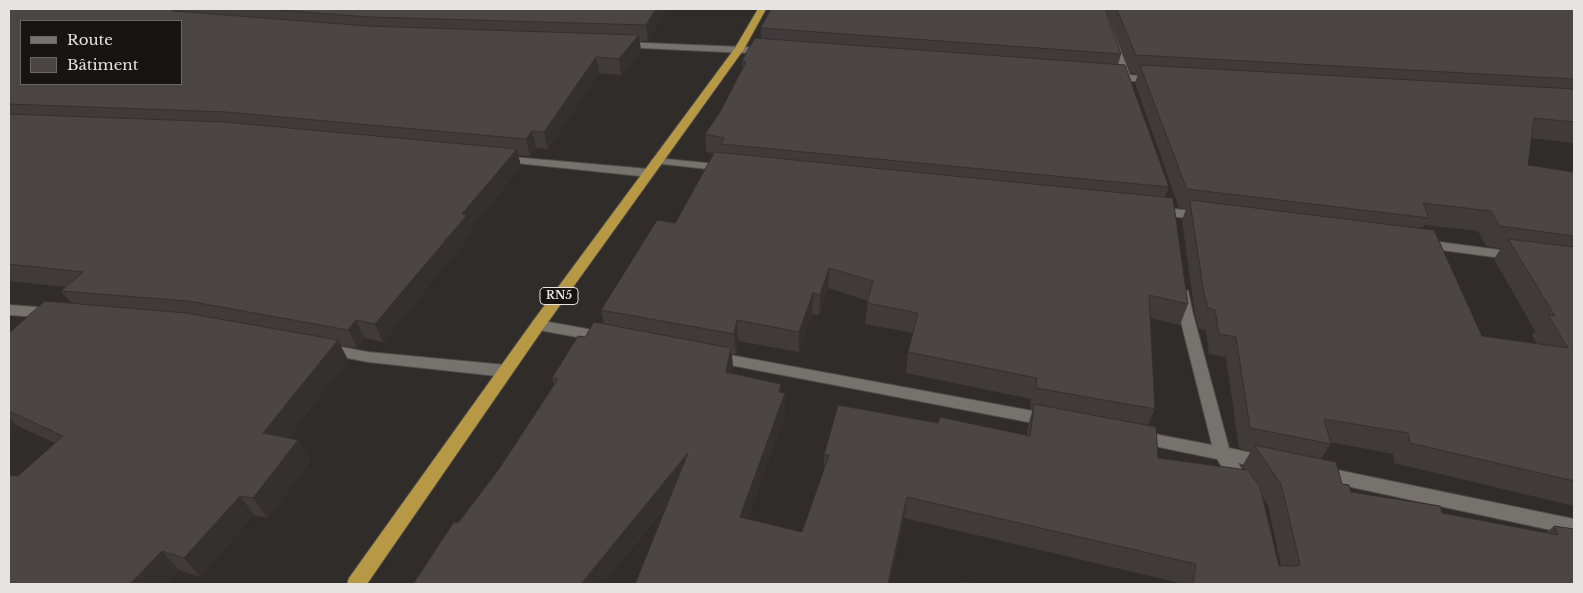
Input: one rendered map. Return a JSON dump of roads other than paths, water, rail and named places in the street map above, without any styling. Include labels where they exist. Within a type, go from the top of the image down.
[{"type":"highway","name":"RN5","points":[[356,584],[538,325],[740,49],[762,9]]},
{"type":"street","points":[[1101,9],[1132,96]]},
{"type":"street","points":[[611,45],[779,52]]},
{"type":"street","points":[[1096,76],[1164,80]]},
{"type":"street","points":[[492,158],[653,167],[735,169]]},
{"type":"street","points":[[1144,210],[1212,218]]},
{"type":"street","points":[[1408,242],[1525,257]]},
{"type":"street","points":[[1181,277],[1186,314],[1222,453],[1252,498]]},
{"type":"street","points":[[9,310],[66,315]]},
{"type":"street","points":[[538,325],[616,339]]},
{"type":"street","points":[[312,347],[368,357],[506,371]]},
{"type":"street","points":[[694,354],[1065,423]]},
{"type":"street","points":[[1124,434],[1281,465]]},
{"type":"street","points":[[1310,471],[1574,526]]}]
